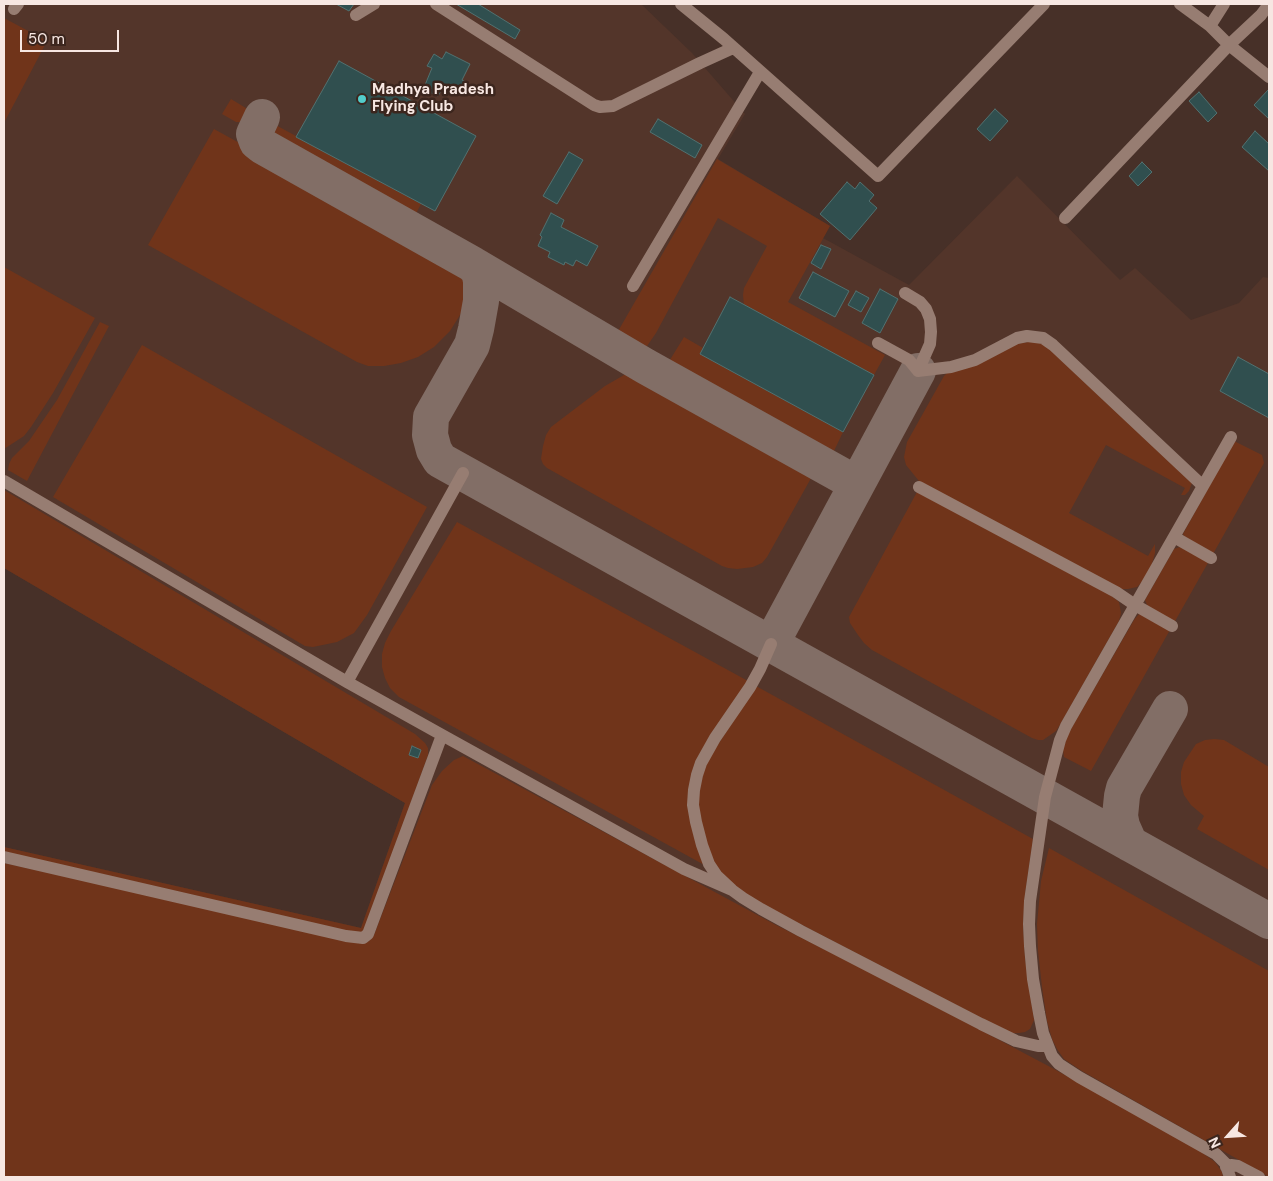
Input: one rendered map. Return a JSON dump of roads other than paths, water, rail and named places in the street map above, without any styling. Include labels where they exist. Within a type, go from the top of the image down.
[{"type":"street","points":[[356,15],[374,4]]},
{"type":"street","points":[[436,4],[600,108],[613,106],[733,48]]},
{"type":"street","points":[[682,4],[878,176],[1044,4]]},
{"type":"street","points":[[1180,4],[1210,26],[1229,45],[1269,77]]},
{"type":"street","points":[[1210,26],[1224,4]]},
{"type":"street","points":[[1065,218],[1229,45],[1265,17],[1269,4]]},
{"type":"street","points":[[634,286],[760,72]]},
{"type":"street","points":[[905,293],[920,302],[926,309],[930,319],[930,344],[918,371]]},
{"type":"street","points":[[918,371],[950,367],[975,360],[1018,338],[1027,336],[1043,338],[1053,345],[1203,486]]},
{"type":"street","points":[[878,343],[909,360],[918,371]]},
{"type":"street","points":[[1228,1172],[1216,1154],[1068,1070],[1052,1056],[1043,1033],[1039,1013],[1030,946],[1030,901],[1045,797],[1060,740],[1231,437]]},
{"type":"street","points":[[347,682],[463,473]]},
{"type":"street","points":[[4,482],[347,682],[684,869],[732,890]]},
{"type":"street","points":[[919,487],[1116,592],[1172,626]]},
{"type":"street","points":[[1174,537],[1211,558]]},
{"type":"street","points":[[771,644],[750,687],[715,738],[701,763],[694,790],[693,805],[702,845],[717,876],[743,898],[801,931],[981,1024],[1016,1041],[1047,1046]]},
{"type":"street","points":[[4,856],[346,936],[363,938],[368,934],[442,735]]},
{"type":"street","points":[[1228,1172],[1231,1165],[1238,1166],[1259,1177]]},
{"type":"place","name":"Madhya Pradesh Flying Club","points":[[362,99]]}]
